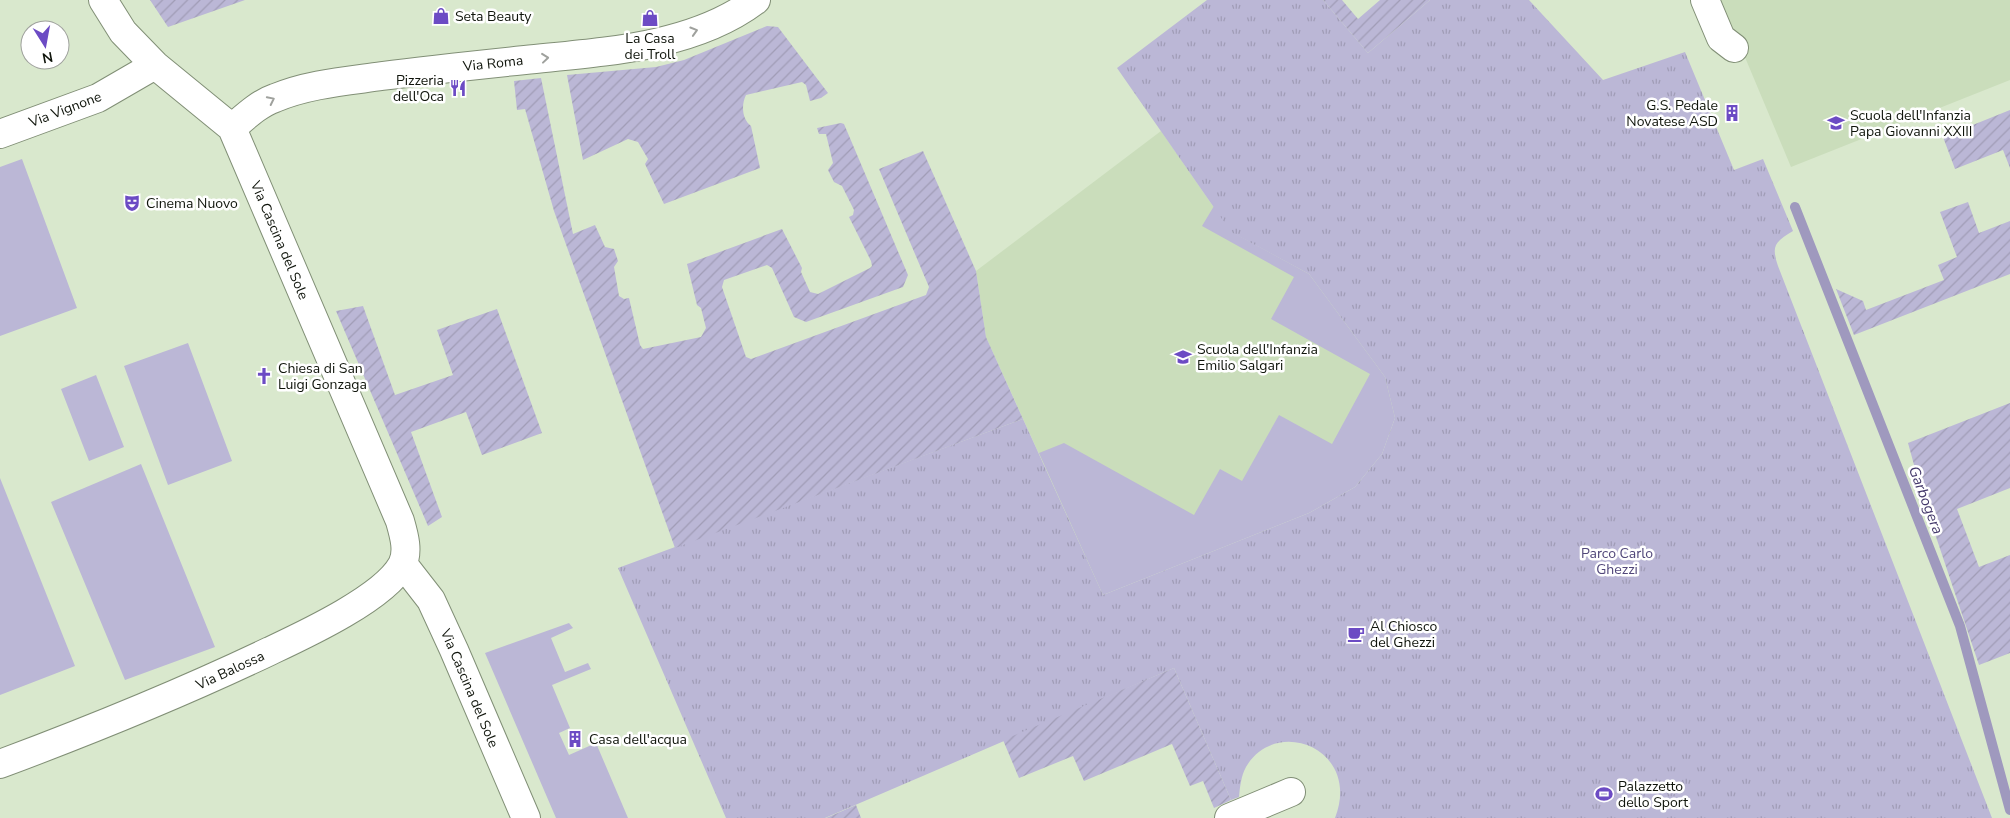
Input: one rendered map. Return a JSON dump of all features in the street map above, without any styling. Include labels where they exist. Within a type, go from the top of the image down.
[{"type":"street","name":"Via Cascina del Sole","points":[[102,0],[124,32],[155,65],[232,128],[400,521],[406,553],[403,564],[431,600],[526,818]]},
{"type":"street","name":"Via Roma","points":[[232,128],[258,107],[274,98],[301,89],[358,79],[444,68],[613,51],[665,40],[711,26],[756,0]]},
{"type":"street","points":[[1705,0],[1720,38],[1734,48]]},
{"type":"street","name":"Via Vignone","points":[[0,134],[98,98],[155,65]]},
{"type":"street","name":"Via Balossa","points":[[0,764],[205,682],[313,631],[348,611],[388,582],[403,564]]},
{"type":"street","points":[[1229,818],[1291,792]]},
{"type":"shaded area","name":"Scuola dell'Infanzia Papa Giovanni XXIII","points":[[1721,0],[2010,0],[2010,80],[1791,167]]},
{"type":"shaded area","name":"Scuola dell'Infanzia Emilio Salgari","points":[[1161,131],[1231,232],[1309,274],[1385,377],[1395,418],[1103,595],[986,337],[976,271]]},
{"type":"green space","points":[[150,0],[245,0],[168,27]]},
{"type":"green space","name":"Parco Carlo Ghezzi","points":[[1207,0],[1323,0],[1368,53],[1430,0],[1529,0],[1603,80],[1685,52],[1734,170],[1763,159],[1793,231],[1778,241],[1776,245],[1775,253],[1778,266],[1992,818],[1335,818],[1340,794],[1337,774],[1327,758],[1312,747],[1294,742],[1276,743],[1260,751],[1244,770],[1239,797],[1231,800],[1174,668],[825,818],[726,818],[618,568],[1023,419],[1103,595],[1309,513],[1355,487],[1382,454],[1395,418],[1385,377],[1309,274],[1231,232],[1117,68]]},
{"type":"green space","points":[[1323,0],[1342,0],[1358,19],[1380,0],[1430,0],[1368,53]]},
{"type":"green space","points":[[767,26],[778,27],[828,93],[821,98],[810,101],[806,85],[802,82],[746,95],[743,103],[743,112],[751,126],[760,168],[664,204],[645,164],[648,159],[638,142],[628,139],[583,160],[567,75],[656,67],[684,60]]},
{"type":"green space","points":[[541,78],[573,234],[595,225],[605,247],[614,249],[618,261],[614,267],[619,296],[624,299],[629,298],[640,345],[643,349],[701,337],[706,328],[701,308],[697,305],[687,264],[782,229],[802,268],[801,272],[810,292],[818,294],[872,266],[849,217],[853,215],[854,210],[842,186],[834,182],[828,170],[833,163],[826,134],[819,134],[817,128],[841,123],[844,124],[908,275],[903,287],[806,322],[794,317],[772,268],[767,265],[724,280],[722,287],[746,357],[751,359],[926,295],[929,287],[879,169],[923,151],[976,271],[986,337],[1023,419],[675,548],[554,211],[525,109],[517,110],[514,81]]},
{"type":"green space","points":[[2010,110],[2010,168],[2003,150],[1955,169],[1943,137]]},
{"type":"green space","points":[[22,159],[77,308],[0,336],[0,167]]},
{"type":"green space","points":[[1968,202],[1979,233],[2010,221],[2010,274],[1854,335],[1836,289],[1863,301],[1866,310],[1944,280],[1938,265],[1957,257],[1940,212]]},
{"type":"green space","points":[[1214,206],[1232,232],[1309,274],[1385,377],[1395,418],[1382,454],[1355,487],[1309,513],[1103,595],[1039,453],[1064,443],[1194,515],[1220,469],[1242,481],[1279,415],[1332,444],[1370,374],[1271,319],[1294,277],[1202,226]]},
{"type":"green space","points":[[363,306],[395,395],[453,375],[437,330],[497,309],[542,433],[482,455],[466,412],[411,432],[442,517],[428,526],[336,311]]},
{"type":"green space","points":[[188,343],[232,461],[168,485],[124,366]]},
{"type":"green space","points":[[96,375],[124,447],[89,461],[61,389]]},
{"type":"green space","points":[[2010,403],[2010,488],[1957,509],[1979,567],[2010,555],[2010,653],[1979,665],[1924,501],[1908,443]]},
{"type":"green space","points":[[141,464],[215,647],[125,680],[51,502]]},
{"type":"green space","points":[[0,478],[75,666],[0,695]]},
{"type":"green space","points":[[569,623],[573,628],[551,638],[565,672],[588,663],[591,669],[552,685],[570,728],[559,733],[569,755],[596,743],[628,818],[556,818],[485,653]]},
{"type":"green space","points":[[1174,668],[1231,800],[1214,808],[1203,781],[1190,786],[1172,744],[1084,781],[1073,756],[1019,778],[1003,740]]},
{"type":"green space","points":[[856,805],[861,818],[826,818]]},
{"type":"waterway","name":"Garbogera","points":[[1795,207],[1960,626],[2010,810]]},
{"type":"place","name":"Seta Beauty","points":[[441,16]]},
{"type":"place","name":"La Casa dei Troll","points":[[650,18]]},
{"type":"place","name":"Pizzeria dell'Oca","points":[[458,88]]},
{"type":"place","name":"G.S. Pedale Novatese ASD","points":[[1732,113]]},
{"type":"place","name":"Scuola dell'Infanzia Papa Giovanni XXIII","points":[[1836,123]]},
{"type":"place","name":"Cinema Nuovo","points":[[132,203]]},
{"type":"place","name":"Scuola dell'Infanzia Emilio Salgari","points":[[1183,357]]},
{"type":"place","name":"Chiesa di San Luigi Gonzaga","points":[[264,376]]},
{"type":"place","name":"Al Chiosco del Ghezzi","points":[[1356,634]]},
{"type":"place","name":"Casa dell'acqua","points":[[575,739]]},
{"type":"place","name":"Palazzetto dello Sport","points":[[1604,794]]}]
